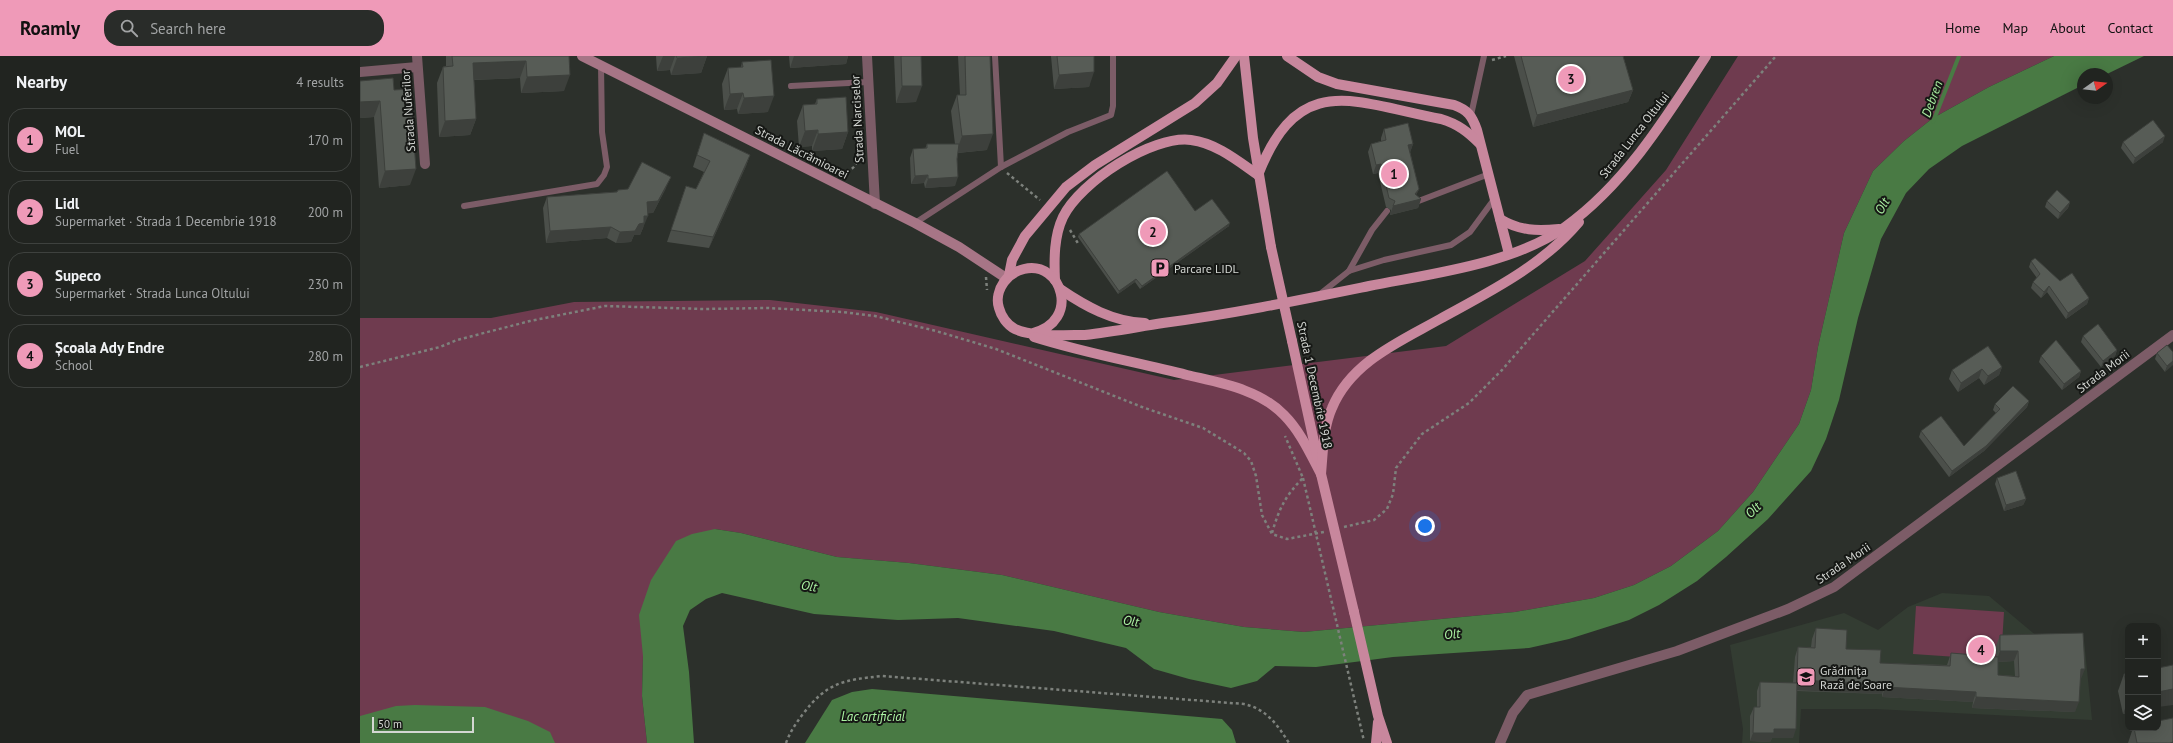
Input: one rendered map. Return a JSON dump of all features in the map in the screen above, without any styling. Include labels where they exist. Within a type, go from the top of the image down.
[{"type":"main road","name":"Strada Lăcrămioarei","points":[[582,56],[915,223],[959,247],[1008,277]]},
{"type":"main road","points":[[1236,56],[1225,72],[1207,93],[1178,114],[1081,174],[1066,187],[1048,207],[1017,249],[1008,277],[999,291],[998,305],[1006,323],[1066,346],[1182,374],[1254,394],[1271,403],[1284,414],[1305,443],[1321,474]]},
{"type":"main road","name":"Strada 1 Decembrie 1918","points":[[1244,56],[1258,175],[1271,247],[1321,474],[1378,716],[1387,743]]},
{"type":"main road","points":[[1287,56],[1318,78],[1336,84],[1454,105],[1464,109],[1471,115],[1482,145],[1509,254]]},
{"type":"main road","name":"Strada Lunca Oltului","points":[[1163,324],[1236,313],[1463,267],[1509,254],[1563,228],[1593,205],[1624,172],[1654,133],[1706,56]]},
{"type":"main road","points":[[1028,332],[1051,325],[1058,317],[1061,308],[1057,284],[1056,242],[1059,228],[1067,209],[1086,187],[1140,152],[1177,140],[1199,142],[1224,152],[1258,175],[1270,147],[1283,127],[1307,107],[1322,102],[1353,102],[1454,122],[1464,128],[1482,145]]},
{"type":"main road","points":[[1321,474],[1325,430],[1331,408],[1353,374],[1384,350],[1531,266],[1560,242],[1593,205]]},
{"type":"main road","points":[[1500,219],[1524,230],[1536,231],[1563,228]]},
{"type":"main road","points":[[1008,277],[1018,270],[1028,268],[1042,271],[1081,303],[1102,314],[1141,323],[1163,324]]},
{"type":"main road","points":[[1028,332],[1085,335],[1163,324]]},
{"type":"main road","name":"Strada 1 Decembrie 1918","points":[[1376,743],[1378,716]]},
{"type":"street","name":"Strada Nuferilor","points":[[417,56],[425,164]]},
{"type":"street","name":"Strada Narciselor","points":[[867,56],[875,204]]},
{"type":"street","points":[[360,72],[417,67]]},
{"type":"street","name":"Strada Morii","points":[[1500,743],[1513,713],[1527,695],[1677,651],[1788,609],[1834,587],[2173,335]]},
{"type":"lane","points":[[995,56],[1001,167]]},
{"type":"lane","points":[[915,223],[1001,167],[1068,132],[1110,115],[1113,106],[1113,56]]},
{"type":"lane","points":[[1471,115],[1484,56]]},
{"type":"lane","points":[[464,206],[597,184],[604,175],[607,167],[602,132],[601,65]]},
{"type":"lane","points":[[791,86],[868,82]]},
{"type":"lane","points":[[1416,202],[1489,174]]},
{"type":"lane","points":[[1349,271],[1384,260],[1451,245],[1470,232],[1495,198]]},
{"type":"lane","points":[[1317,297],[1349,271],[1372,230],[1387,211]]},
{"type":"path","points":[[1338,529],[1374,520],[1386,509],[1393,494],[1396,468],[1422,434],[1468,403],[1502,370],[1776,56]]},
{"type":"path","points":[[1001,167],[1048,207]]},
{"type":"path","points":[[360,367],[440,347],[457,340],[530,321],[605,306],[704,309],[768,308],[842,312],[874,316],[936,331],[996,349],[1142,407],[1203,428],[1244,453],[1251,461],[1256,476],[1262,515],[1272,534],[1287,539],[1331,530]]},
{"type":"path","points":[[1272,534],[1278,512],[1288,492],[1303,478],[1364,741]]},
{"type":"path","points":[[786,743],[789,734],[806,710],[817,697],[828,688],[846,681],[882,676],[1244,704],[1255,706],[1268,715],[1279,726],[1289,743]]},
{"type":"shaded area","points":[[1738,56],[2054,56],[1989,87],[1933,118],[1904,141],[1873,171],[1844,233],[1818,347],[1811,390],[1799,424],[1753,492],[1718,531],[1671,566],[1634,585],[1594,598],[1515,612],[1304,632],[1244,627],[1159,612],[1002,575],[909,563],[837,557],[741,533],[715,529],[643,656],[642,696],[647,743],[360,743],[360,318],[491,318],[574,302],[770,300],[876,312],[1174,380],[1446,346],[1585,261],[1666,170]]},
{"type":"shaded area","points":[[1942,593],[1989,596],[2039,638],[2084,640],[2092,720],[1875,709],[1801,709],[1799,743],[1742,743],[1743,729],[1730,645],[1844,613],[1878,630],[1908,607]]},
{"type":"shaded area","points":[[1916,606],[2004,612],[2001,660],[1913,654]]},
{"type":"water","name":"Olt","points":[[2054,56],[2144,56],[2113,71],[2113,68],[2077,68],[2077,88],[1962,146],[1929,169],[1906,193],[1881,239],[1858,318],[1839,400],[1826,439],[1811,471],[1768,519],[1697,581],[1659,605],[1629,620],[1569,639],[1529,648],[1393,657],[1316,667],[1275,666],[1257,681],[1231,688],[1189,679],[1154,669],[1126,648],[1054,631],[958,618],[898,620],[814,614],[722,593],[706,599],[690,610],[683,626],[689,672],[694,743],[647,743],[642,696],[643,656],[639,615],[651,580],[676,541],[692,534],[715,529],[741,533],[837,557],[909,563],[1002,575],[1159,612],[1244,627],[1304,632],[1515,612],[1594,598],[1634,585],[1671,566],[1718,531],[1753,492],[1799,424],[1811,390],[1818,347],[1844,233],[1873,171],[1904,141],[1933,118],[1989,87]]},
{"type":"water","name":"Lac artificial","points":[[872,689],[1222,719],[1232,730],[1236,743],[805,743],[832,700],[852,692]]},
{"type":"water","points":[[415,705],[485,707],[528,721],[550,732],[555,743],[360,743],[360,716],[396,706]]},
{"type":"building","points":[[452,56],[569,56],[570,75],[527,77],[526,61],[473,63],[476,119],[445,121],[443,67],[453,66]]},
{"type":"building","points":[[676,56],[707,56],[677,58]]},
{"type":"building","points":[[901,56],[921,56],[922,86],[902,86]]},
{"type":"building","points":[[965,56],[990,56],[993,134],[962,136],[957,95],[966,95]]},
{"type":"building","points":[[1057,56],[1094,56],[1094,72],[1059,75]]},
{"type":"building","points":[[1521,56],[1623,56],[1633,90],[1537,115]]},
{"type":"building","points":[[771,60],[774,96],[744,98],[743,93],[730,94],[728,68],[743,67],[742,62]]},
{"type":"building","points":[[393,78],[394,90],[410,89],[416,169],[385,171],[380,101],[360,102],[360,81]]},
{"type":"building","points":[[846,97],[848,132],[818,134],[818,130],[805,131],[803,105],[817,104],[817,99]]},
{"type":"building","points":[[2153,120],[2165,136],[2135,158],[2123,142]]},
{"type":"building","points":[[1408,123],[1413,144],[1408,145],[1419,189],[1415,194],[1421,199],[1393,206],[1395,201],[1389,198],[1381,164],[1376,165],[1371,144],[1386,140],[1384,129]]},
{"type":"building","points":[[704,133],[750,155],[713,237],[671,230],[686,186],[696,189],[710,161],[697,155]]},
{"type":"building","points":[[927,144],[959,144],[957,159],[958,177],[928,179],[928,175],[915,176],[913,149],[927,148]]},
{"type":"building","points":[[642,162],[671,177],[658,201],[647,202],[648,216],[644,216],[644,223],[639,224],[635,231],[620,232],[611,227],[550,231],[547,197],[617,192],[618,190],[628,189]]},
{"type":"building","points":[[1167,171],[1195,211],[1212,199],[1230,223],[1142,286],[1136,279],[1119,291],[1079,234]]},
{"type":"building","points":[[2057,190],[2070,202],[2060,213],[2047,201]]},
{"type":"building","points":[[2035,258],[2060,281],[2072,273],[2089,298],[2068,313],[2049,286],[2044,292],[2033,282],[2040,274],[2031,261]]},
{"type":"building","points":[[2098,324],[2117,350],[2103,361],[2083,336]]},
{"type":"building","points":[[2056,340],[2081,371],[2064,384],[2041,356]]},
{"type":"building","points":[[2167,345],[2173,352],[2173,361],[2167,366],[2157,353]]},
{"type":"building","points":[[1988,346],[2002,367],[1988,376],[1982,369],[1961,383],[1952,370]]},
{"type":"building","points":[[2013,386],[2029,401],[1986,446],[1952,471],[1921,431],[1941,416],[1964,446],[2000,409],[1995,404]]},
{"type":"building","points":[[2016,471],[2026,499],[2006,505],[1997,478]]},
{"type":"building","points":[[1816,628],[1847,630],[1846,649],[1881,650],[1880,663],[1950,666],[1951,653],[1998,657],[1998,675],[2019,677],[2018,651],[2000,651],[2000,635],[2083,633],[2085,669],[2081,669],[2079,702],[1976,697],[1976,692],[1885,687],[1886,684],[1797,680],[1798,647],[1815,648]]},
{"type":"building","points":[[2173,665],[2173,689],[2161,691],[2161,667]]},
{"type":"building","points":[[1760,682],[1797,683],[1796,729],[1774,729],[1774,733],[1753,733],[1754,707],[1760,707]]},
{"type":"building","points":[[2173,718],[2173,742],[2137,743],[2135,731],[2161,731],[2161,720]]},
{"type":"waterway","name":"Debren","points":[[1933,122],[1959,56]]},
{"type":"place","name":"Supeco","points":[[1571,79]]},
{"type":"place","name":"MOL","points":[[1394,174]]},
{"type":"place","name":"Lidl","points":[[1153,232]]},
{"type":"place","name":"Parcare LIDL","points":[[1160,268]]},
{"type":"place","name":"Școala Ady Endre","points":[[1981,650]]},
{"type":"place","name":"Grădinița Rază de Soare","points":[[1806,677]]}]
